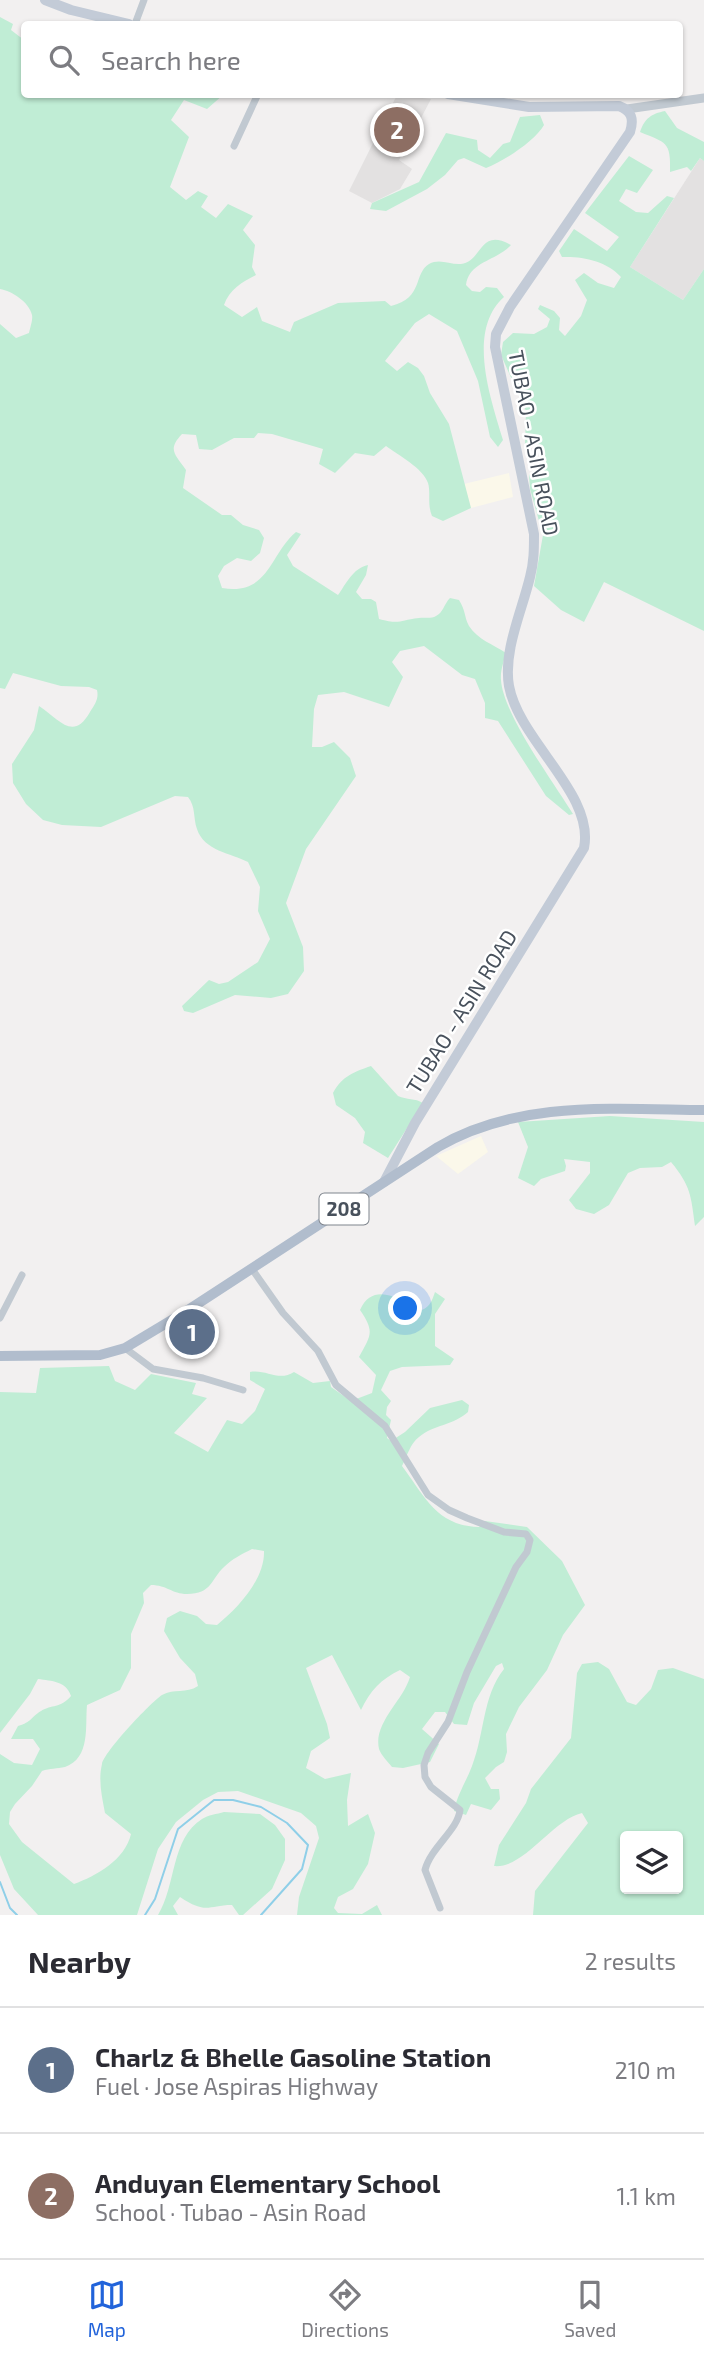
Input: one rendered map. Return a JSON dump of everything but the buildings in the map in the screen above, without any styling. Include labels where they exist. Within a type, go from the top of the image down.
[{"type":"main road","points":[[45,0],[71,10],[117,21]]},
{"type":"main road","points":[[473,98],[529,107],[618,106],[627,109]]},
{"type":"main road","name":"TUBAO - ASIN ROAD","points":[[384,1182],[415,1123],[584,848],[583,816],[537,745],[509,688],[508,665],[533,562],[534,534],[495,347],[496,334],[510,307],[631,132],[633,123],[627,109]]},
{"type":"main road","name":"208","points":[[0,1356],[100,1355],[125,1348],[452,1139],[499,1120],[536,1112],[628,1109],[704,1111]]},
{"type":"street","points":[[136,21],[144,0]]},
{"type":"street","points":[[234,146],[256,98]]},
{"type":"street","points":[[627,109],[704,98]]},
{"type":"street","points":[[252,1269],[283,1313],[314,1345],[336,1385],[385,1426],[428,1494],[458,1514],[504,1532],[526,1534],[530,1539],[527,1552],[516,1567],[467,1672],[448,1722],[428,1753],[424,1765],[425,1776],[431,1787],[460,1810],[459,1818],[432,1852],[425,1870],[440,1908]]},
{"type":"street","points":[[0,1318],[22,1275]]},
{"type":"street","points":[[125,1348],[153,1369],[203,1378],[243,1390]]},
{"type":"shaded area","points":[[396,98],[431,99],[399,160],[412,169],[400,189],[372,203],[349,191]]},
{"type":"shaded area","points":[[700,158],[704,161],[704,269],[683,300],[630,267]]},
{"type":"shaded area","points":[[509,473],[513,497],[471,508],[464,484]]},
{"type":"shaded area","points":[[481,1136],[488,1152],[458,1174],[436,1156]]},
{"type":"shaded area","points":[[192,1319],[205,1337],[193,1346],[176,1329]]},
{"type":"green space","points":[[0,17],[13,24],[11,30],[21,38],[21,98],[220,98],[207,109],[184,100],[171,120],[189,137],[170,187],[186,200],[198,191],[208,196],[201,207],[216,218],[228,204],[253,216],[243,230],[255,245],[252,267],[256,275],[237,287],[224,305],[242,317],[257,307],[262,321],[290,332],[294,322],[338,303],[385,301],[391,306],[409,297],[424,268],[429,264],[468,262],[487,242],[493,240],[511,245],[472,271],[466,285],[472,291],[480,292],[486,287],[497,288],[504,297],[493,311],[486,328],[484,346],[488,386],[503,440],[498,447],[490,437],[478,381],[457,331],[429,314],[415,323],[385,361],[397,371],[408,362],[424,376],[430,393],[449,424],[471,508],[443,521],[432,516],[429,487],[425,477],[416,467],[386,446],[374,456],[355,453],[335,473],[319,464],[323,449],[272,434],[258,433],[254,438],[234,438],[212,450],[199,449],[196,435],[182,434],[177,439],[174,452],[186,470],[183,488],[222,515],[231,515],[243,525],[259,530],[264,538],[260,553],[251,561],[237,558],[224,566],[218,576],[222,588],[238,589],[259,580],[296,532],[301,534],[287,555],[293,566],[338,595],[354,573],[368,565],[366,575],[356,592],[362,599],[376,602],[379,619],[396,622],[432,617],[440,613],[450,598],[459,600],[472,631],[506,653],[501,680],[510,711],[573,814],[569,815],[546,796],[498,721],[485,718],[485,703],[475,679],[462,675],[424,646],[400,651],[392,662],[403,677],[389,707],[344,692],[318,695],[314,709],[312,747],[322,747],[334,742],[350,758],[356,776],[306,849],[286,903],[303,947],[304,971],[288,994],[271,998],[235,995],[193,1013],[184,1011],[182,1006],[209,980],[219,984],[228,982],[258,962],[270,939],[258,911],[260,887],[248,862],[206,842],[197,829],[188,797],[175,796],[101,827],[62,825],[43,820],[26,804],[13,783],[12,764],[34,730],[39,706],[59,722],[72,727],[78,726],[97,699],[97,690],[61,686],[13,673],[5,689],[0,688],[0,324],[16,338],[29,333],[32,317],[24,302],[10,292],[0,289]]},
{"type":"green space","points":[[665,111],[677,128],[704,142],[704,161],[700,158],[691,171],[687,167],[670,172],[669,154],[665,144],[640,132],[649,117]]},
{"type":"green space","points":[[540,115],[544,125],[540,131],[501,161],[486,168],[464,158],[458,160],[427,189],[386,211],[370,209],[372,203],[419,182],[446,133],[477,140],[478,150],[490,158],[503,144],[510,142],[520,117]]},
{"type":"green space","points":[[629,156],[653,170],[637,193],[626,189],[619,201],[636,212],[648,213],[667,196],[674,198],[630,267],[683,300],[704,269],[704,631],[604,582],[584,622],[561,610],[534,586],[543,535],[530,489],[529,475],[542,461],[539,448],[525,444],[526,411],[501,355],[503,342],[513,333],[534,334],[547,327],[550,319],[538,309],[540,305],[554,311],[560,318],[559,330],[565,336],[581,316],[587,300],[575,280],[584,273],[598,283],[614,288],[621,277],[609,267],[578,257],[562,257],[559,251],[574,229],[607,251],[619,237],[585,213]]},
{"type":"green space","points":[[371,1066],[398,1096],[423,1103],[388,1158],[363,1143],[365,1132],[355,1118],[336,1105],[333,1093],[344,1079]]},
{"type":"green space","points":[[610,1116],[704,1122],[704,1217],[695,1226],[689,1192],[671,1162],[662,1167],[640,1168],[628,1173],[609,1205],[594,1214],[576,1209],[569,1200],[590,1173],[590,1162],[564,1159],[565,1171],[541,1179],[534,1186],[518,1178],[528,1147],[518,1122]]},
{"type":"green space","points":[[435,1292],[445,1299],[435,1314],[435,1346],[454,1359],[450,1365],[402,1367],[390,1371],[381,1390],[391,1401],[386,1415],[391,1420],[387,1438],[391,1441],[405,1432],[430,1408],[462,1400],[469,1405],[468,1412],[462,1416],[419,1437],[402,1466],[433,1507],[452,1521],[479,1527],[485,1521],[527,1527],[562,1561],[585,1605],[563,1635],[547,1670],[519,1707],[506,1734],[507,1752],[504,1762],[485,1778],[491,1789],[499,1789],[500,1799],[491,1810],[471,1804],[466,1815],[454,1811],[476,1754],[492,1691],[504,1669],[502,1663],[496,1666],[474,1703],[467,1725],[454,1724],[445,1712],[435,1712],[422,1729],[439,1744],[430,1762],[403,1768],[392,1767],[379,1749],[378,1739],[384,1721],[410,1677],[400,1670],[387,1677],[372,1691],[361,1710],[332,1655],[306,1668],[330,1738],[311,1751],[306,1768],[325,1779],[351,1773],[347,1800],[348,1826],[368,1814],[375,1833],[368,1864],[353,1889],[338,1897],[334,1908],[338,1913],[362,1914],[377,1905],[382,1915],[297,1915],[299,1897],[319,1838],[316,1826],[301,1813],[238,1791],[218,1792],[203,1800],[176,1822],[158,1849],[137,1915],[38,1915],[14,1889],[0,1855],[0,1754],[14,1763],[32,1765],[40,1749],[33,1739],[11,1739],[18,1726],[45,1709],[60,1705],[71,1696],[66,1687],[53,1681],[38,1679],[0,1733],[0,1392],[36,1393],[40,1368],[109,1366],[115,1381],[135,1390],[151,1374],[196,1383],[192,1394],[207,1398],[174,1433],[208,1452],[227,1420],[242,1424],[255,1411],[265,1389],[250,1380],[250,1372],[283,1376],[294,1372],[313,1383],[330,1381],[331,1387],[351,1401],[372,1393],[376,1375],[359,1357],[370,1334],[360,1310],[372,1296],[380,1294],[396,1298],[418,1311],[427,1306]],"holes":[[[252,1549],[264,1551],[260,1572],[249,1592],[217,1625],[206,1624],[197,1616],[180,1611],[167,1618],[164,1631],[180,1658],[195,1674],[198,1686],[162,1695],[128,1728],[105,1758],[100,1776],[105,1813],[131,1834],[123,1852],[116,1859],[100,1872],[74,1884],[22,1842],[9,1824],[10,1812],[42,1771],[65,1767],[79,1756],[85,1740],[87,1705],[120,1690],[131,1668],[131,1634],[144,1603],[143,1593],[151,1585],[182,1594],[202,1591],[234,1559]]]},
{"type":"green space","points":[[598,1662],[609,1669],[627,1702],[636,1705],[651,1689],[658,1670],[673,1668],[704,1679],[704,1915],[533,1915],[535,1891],[588,1823],[582,1813],[571,1817],[516,1860],[494,1866],[499,1845],[526,1803],[531,1789],[571,1738],[577,1673],[582,1664]]},
{"type":"green space","points":[[224,1812],[260,1814],[275,1825],[285,1839],[285,1860],[272,1889],[243,1915],[239,1915],[232,1905],[207,1908],[196,1906],[180,1897],[173,1906],[178,1915],[158,1915],[179,1850],[192,1827],[202,1819]]},
{"type":"waterway","points":[[145,1915],[155,1899],[178,1829],[214,1800],[233,1800],[261,1807],[287,1823],[308,1845],[302,1869],[261,1915]]},
{"type":"waterway","points":[[0,1882],[10,1908],[17,1915]]},
{"type":"place","name":"Anduyan Elementary School","points":[[397,130]]},
{"type":"place","name":"Charlz & Bhelle Gasoline Station","points":[[192,1332]]}]
